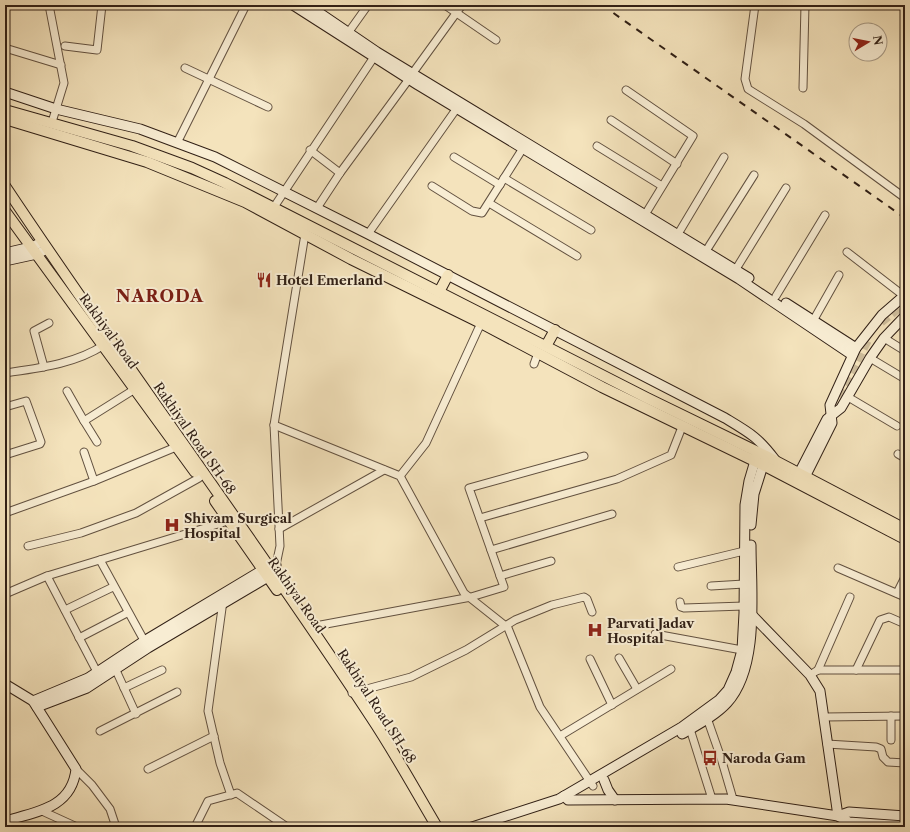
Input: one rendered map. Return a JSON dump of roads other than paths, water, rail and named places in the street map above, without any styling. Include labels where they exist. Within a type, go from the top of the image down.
[{"type":"main road","points":[[5,110],[52,122],[132,146],[192,168],[274,207],[439,292],[682,427],[760,459],[776,461],[800,479],[905,539]]},
{"type":"main road","points":[[5,119],[147,162],[211,187],[481,323],[542,350],[800,479],[905,529]]},
{"type":"main road","name":"Rakhiyal Road SH-68","points":[[5,186],[44,246],[310,627],[352,693],[372,718],[438,827]]},
{"type":"main road","name":"Rakhiyal Road","points":[[5,211],[104,345],[228,521],[270,570],[352,693],[429,827]]},
{"type":"main road","points":[[439,292],[448,275]]},
{"type":"main road","points":[[542,350],[555,330]]},
{"type":"street","points":[[49,5],[64,83],[52,122]]},
{"type":"street","points":[[65,46],[97,50],[102,5]]},
{"type":"street","points":[[177,143],[246,5]]},
{"type":"street","points":[[293,5],[643,217],[854,351]]},
{"type":"street","points":[[308,5],[348,33],[375,55]]},
{"type":"street","points":[[348,33],[368,5]]},
{"type":"street","points":[[446,5],[496,40]]},
{"type":"street","points":[[317,208],[340,173],[462,5]]},
{"type":"street","points":[[755,5],[745,79],[748,89],[804,124],[905,198]]},
{"type":"street","points":[[803,88],[805,5]]},
{"type":"street","points":[[5,48],[61,65]]},
{"type":"street","points":[[274,207],[310,150],[375,55]]},
{"type":"street","points":[[185,68],[268,107]]},
{"type":"street","points":[[410,76],[457,108],[525,145]]},
{"type":"street","points":[[626,90],[693,136],[643,217]]},
{"type":"street","points":[[5,92],[56,109],[140,129],[215,157],[555,330],[753,434],[763,443],[776,461]]},
{"type":"street","points":[[368,234],[457,108]]},
{"type":"street","points":[[611,120],[676,164]]},
{"type":"street","points":[[432,186],[472,211],[482,213],[525,145]]},
{"type":"street","points":[[597,146],[662,186]]},
{"type":"street","points":[[310,150],[340,173]]},
{"type":"street","points":[[454,156],[500,184]]},
{"type":"street","points":[[678,234],[724,157]]},
{"type":"street","points":[[706,251],[754,175]]},
{"type":"street","points":[[504,178],[591,230]]},
{"type":"street","points":[[736,269],[786,188]]},
{"type":"street","points":[[489,203],[577,256]]},
{"type":"street","points":[[776,296],[825,215]]},
{"type":"street","points":[[643,217],[678,234],[736,269],[813,321],[854,351]]},
{"type":"street","points":[[146,644],[223,604],[270,570],[280,546],[274,425],[305,234]]},
{"type":"street","points":[[5,261],[44,246]]},
{"type":"street","points":[[5,253],[34,251]]},
{"type":"street","points":[[832,416],[830,405],[854,351],[882,315],[905,295],[847,252]]},
{"type":"street","points":[[813,321],[839,275]]},
{"type":"street","points":[[800,479],[826,420],[841,408],[844,397],[870,358],[884,338],[905,316]]},
{"type":"street","points":[[44,367],[34,331],[49,323]]},
{"type":"street","points":[[400,476],[426,443],[481,323]]},
{"type":"street","points":[[884,338],[905,351]]},
{"type":"street","points":[[5,373],[44,367],[74,359],[104,345]]},
{"type":"street","points":[[534,364],[542,350]]},
{"type":"street","points":[[870,358],[905,379]]},
{"type":"street","points":[[84,421],[135,389]]},
{"type":"street","points":[[67,391],[97,442]]},
{"type":"street","points":[[844,397],[898,426]]},
{"type":"street","points":[[5,407],[26,401],[41,442],[40,444],[5,455]]},
{"type":"street","points":[[274,425],[400,476],[464,593],[506,626],[540,707],[591,784]]},
{"type":"street","points":[[480,518],[617,479],[671,455],[682,427]]},
{"type":"street","points":[[5,513],[25,504],[94,481],[176,447]]},
{"type":"street","points":[[84,452],[94,481]]},
{"type":"street","points":[[898,454],[905,458]]},
{"type":"street","points":[[310,627],[471,597],[504,588],[469,488],[584,456]]},
{"type":"street","points":[[493,827],[552,808],[672,733],[719,700],[733,680],[742,650],[747,611],[744,584],[744,551],[747,489],[760,459]]},
{"type":"street","points":[[591,784],[604,780],[690,729],[727,702],[735,691],[748,653],[747,611],[751,515],[760,459]]},
{"type":"street","points":[[279,529],[384,470]]},
{"type":"street","points":[[28,546],[81,533],[136,513],[199,478]]},
{"type":"street","points":[[491,550],[612,514]]},
{"type":"street","points":[[5,594],[47,576],[228,521]]},
{"type":"street","points":[[678,567],[744,551]]},
{"type":"street","points":[[100,560],[127,613],[146,644]]},
{"type":"street","points":[[500,576],[551,561]]},
{"type":"street","points":[[838,568],[905,597]]},
{"type":"street","points":[[35,704],[87,688],[114,665],[146,644],[224,595],[270,570]]},
{"type":"street","points":[[47,576],[97,672]]},
{"type":"street","points":[[897,593],[905,578]]},
{"type":"street","points":[[711,586],[744,584]]},
{"type":"street","points":[[65,610],[113,587]]},
{"type":"street","points":[[224,595],[208,711],[220,763],[231,794]]},
{"type":"street","points":[[352,693],[411,676],[466,650],[515,620],[539,610],[580,597],[586,599],[592,612]]},
{"type":"street","points":[[818,670],[850,597]]},
{"type":"street","points":[[680,602],[681,607],[684,608],[747,611],[810,674],[820,691],[838,816]]},
{"type":"street","points":[[79,638],[127,613]]},
{"type":"street","points":[[856,670],[880,620],[888,617],[905,624]]},
{"type":"street","points":[[655,634],[742,650]]},
{"type":"street","points":[[619,658],[637,690]]},
{"type":"street","points":[[590,659],[612,705]]},
{"type":"street","points":[[35,704],[75,685],[97,672],[114,665]]},
{"type":"street","points":[[114,665],[136,714]]},
{"type":"street","points":[[560,736],[672,669]]},
{"type":"street","points":[[124,688],[162,670]]},
{"type":"street","points":[[810,674],[818,670],[905,670]]},
{"type":"street","points":[[5,684],[35,704],[76,769],[92,785],[110,809],[116,827]]},
{"type":"street","points":[[100,731],[177,692]]},
{"type":"street","points":[[890,740],[891,716]]},
{"type":"street","points":[[824,717],[905,716]]},
{"type":"street","points":[[707,718],[722,758],[733,800]]},
{"type":"street","points":[[690,729],[712,799]]},
{"type":"street","points":[[148,770],[214,736]]},
{"type":"street","points":[[827,744],[876,747],[881,749],[886,761],[905,763]]},
{"type":"street","points":[[5,821],[42,811],[55,805],[65,797],[75,781],[76,769]]},
{"type":"street","points":[[604,780],[608,790],[616,800]]},
{"type":"street","points":[[195,827],[208,801],[237,793],[286,827]]},
{"type":"street","points":[[472,827],[566,798],[616,800],[733,800],[838,816],[849,822],[905,826]]},
{"type":"street","points":[[42,811],[77,827]]},
{"type":"street","points":[[838,816],[849,812],[905,816]]},
{"type":"tunnel","points":[[881,322],[905,303]]},
{"type":"tunnel","points":[[839,397],[869,337]]},
{"type":"railway","points":[[602,5],[905,218]]},
{"type":"place","name":"Hotel Emerland","points":[[264,280]]},
{"type":"place","name":"Shivam Surgical Hospital","points":[[172,525]]},
{"type":"place","name":"Parvati Jadav Hospital","points":[[595,630]]},
{"type":"place","name":"Naroda Gam","points":[[710,758]]},
{"type":"district","name":"NARODA","points":[[160,296]]}]
